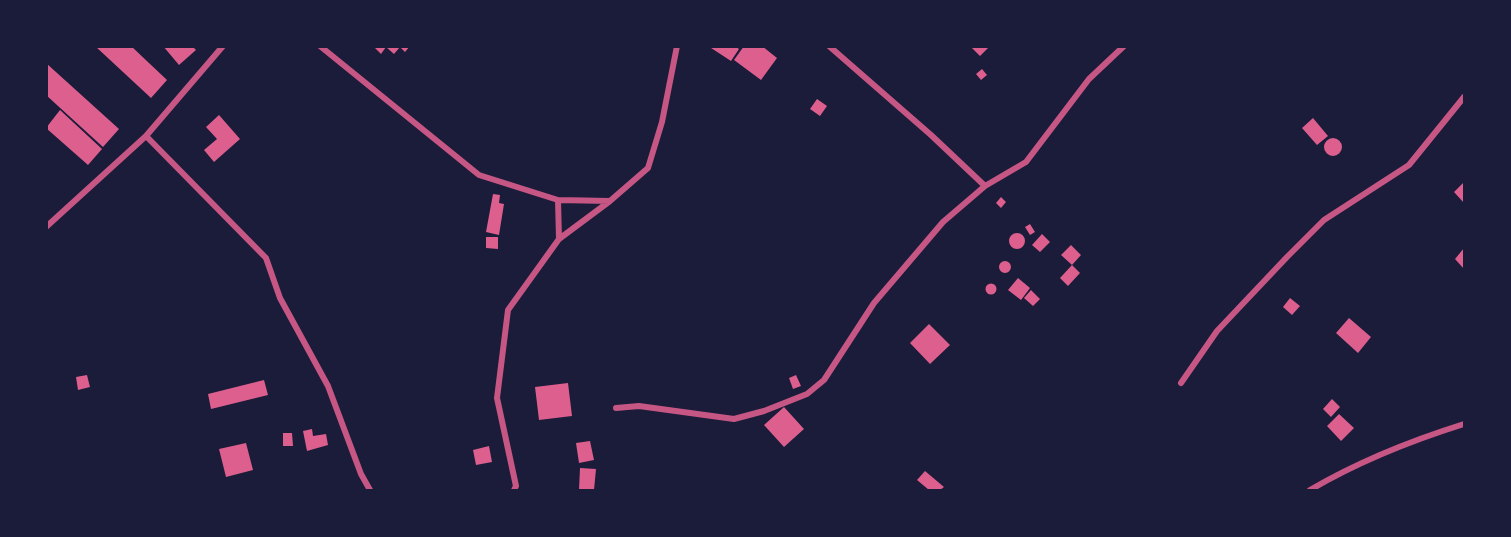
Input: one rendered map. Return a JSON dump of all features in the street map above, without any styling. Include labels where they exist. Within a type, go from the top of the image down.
[{"type":"street","points":[[46,227],[146,136],[224,46]]},
{"type":"street","points":[[320,46],[479,175],[558,200],[610,201]]},
{"type":"street","points":[[514,490],[516,486],[497,398],[508,310],[559,239],[610,201],[648,168],[662,122],[677,46]]},
{"type":"street","points":[[829,46],[931,135],[985,186]]},
{"type":"street","points":[[616,408],[639,406],[734,419],[764,411],[807,394],[824,380],[874,303],[943,222],[985,186],[1026,162],[1089,79],[1124,46]]},
{"type":"street","points":[[1181,383],[1217,332],[1287,257],[1324,220],[1409,165],[1464,97]]},
{"type":"street","points":[[146,136],[266,258],[280,298],[328,386],[361,474],[370,490]]},
{"type":"street","points":[[558,200],[559,239]]},
{"type":"street","points":[[1310,490],[1352,469],[1443,430],[1464,424]]},
{"type":"building","points":[[95,46],[131,46],[167,80],[151,98]]},
{"type":"building","points":[[163,46],[192,46],[196,50],[179,65]]},
{"type":"building","points":[[373,46],[410,46],[405,52],[400,47],[394,54],[386,47],[381,54]]},
{"type":"building","points":[[708,46],[735,46],[739,49],[731,61]]},
{"type":"building","points":[[744,46],[762,46],[777,58],[761,80],[734,60]]},
{"type":"building","points":[[970,46],[990,46],[980,56]]},
{"type":"building","points":[[46,63],[119,129],[103,147],[46,95]]},
{"type":"building","points":[[982,69],[987,75],[981,80],[976,74]]},
{"type":"building","points":[[817,99],[827,106],[820,116],[810,109]]},
{"type":"building","points":[[60,110],[102,149],[88,165],[46,128]]},
{"type":"building","points":[[219,115],[240,139],[214,162],[204,150],[217,139],[206,127]]},
{"type":"building","points":[[1313,118],[1328,136],[1317,145],[1302,128]]},
{"type":"building","points":[[1333,138],[1339,141],[1342,147],[1339,153],[1333,156],[1327,153],[1324,147],[1327,141]]},
{"type":"building","points":[[1464,182],[1464,203],[1454,192]]},
{"type":"building","points":[[493,194],[500,195],[499,203],[504,204],[499,235],[486,232]]},
{"type":"building","points":[[1001,197],[1006,202],[1001,208],[996,203]]},
{"type":"building","points":[[1030,224],[1035,232],[1030,235],[1025,227]]},
{"type":"building","points":[[1017,233],[1023,235],[1025,241],[1023,247],[1017,249],[1011,247],[1009,241],[1011,235]]},
{"type":"building","points":[[1042,234],[1050,242],[1040,252],[1032,245]]},
{"type":"building","points":[[486,237],[498,237],[498,249],[486,248]]},
{"type":"building","points":[[1071,245],[1081,255],[1072,265],[1061,255]]},
{"type":"building","points":[[1464,248],[1464,269],[1455,259]]},
{"type":"building","points":[[1005,261],[1011,267],[1005,273],[999,267]]},
{"type":"building","points":[[1072,265],[1080,273],[1068,286],[1060,278]]},
{"type":"building","points":[[1018,278],[1030,288],[1021,300],[1008,290]]},
{"type":"building","points":[[991,283],[997,289],[991,295],[985,289]]},
{"type":"building","points":[[1031,290],[1040,299],[1033,306],[1024,298]]},
{"type":"building","points":[[1290,298],[1300,306],[1292,315],[1283,307]]},
{"type":"building","points":[[1349,318],[1371,337],[1358,353],[1336,333]]},
{"type":"building","points":[[929,324],[950,345],[930,364],[910,343]]},
{"type":"building","points":[[87,375],[90,387],[78,390],[76,377]]},
{"type":"building","points":[[796,375],[801,386],[793,389],[789,378]]},
{"type":"building","points":[[264,380],[268,395],[211,409],[208,394]]},
{"type":"building","points":[[568,383],[572,416],[539,420],[535,387]]},
{"type":"building","points":[[1332,399],[1340,407],[1331,417],[1323,409]]},
{"type":"building","points":[[784,407],[804,429],[784,447],[764,425]]},
{"type":"building","points":[[1339,414],[1354,428],[1341,441],[1327,426]]},
{"type":"building","points":[[312,429],[313,436],[326,434],[328,445],[307,451],[303,431]]},
{"type":"building","points":[[283,433],[292,433],[293,446],[283,446]]},
{"type":"building","points":[[590,441],[594,460],[579,463],[576,443]]},
{"type":"building","points":[[246,443],[253,470],[226,477],[219,449]]},
{"type":"building","points":[[489,446],[492,462],[476,465],[473,450]]},
{"type":"building","points":[[580,468],[596,469],[594,490],[579,490]]},
{"type":"building","points":[[925,471],[944,487],[940,490],[929,490],[917,480]]}]
